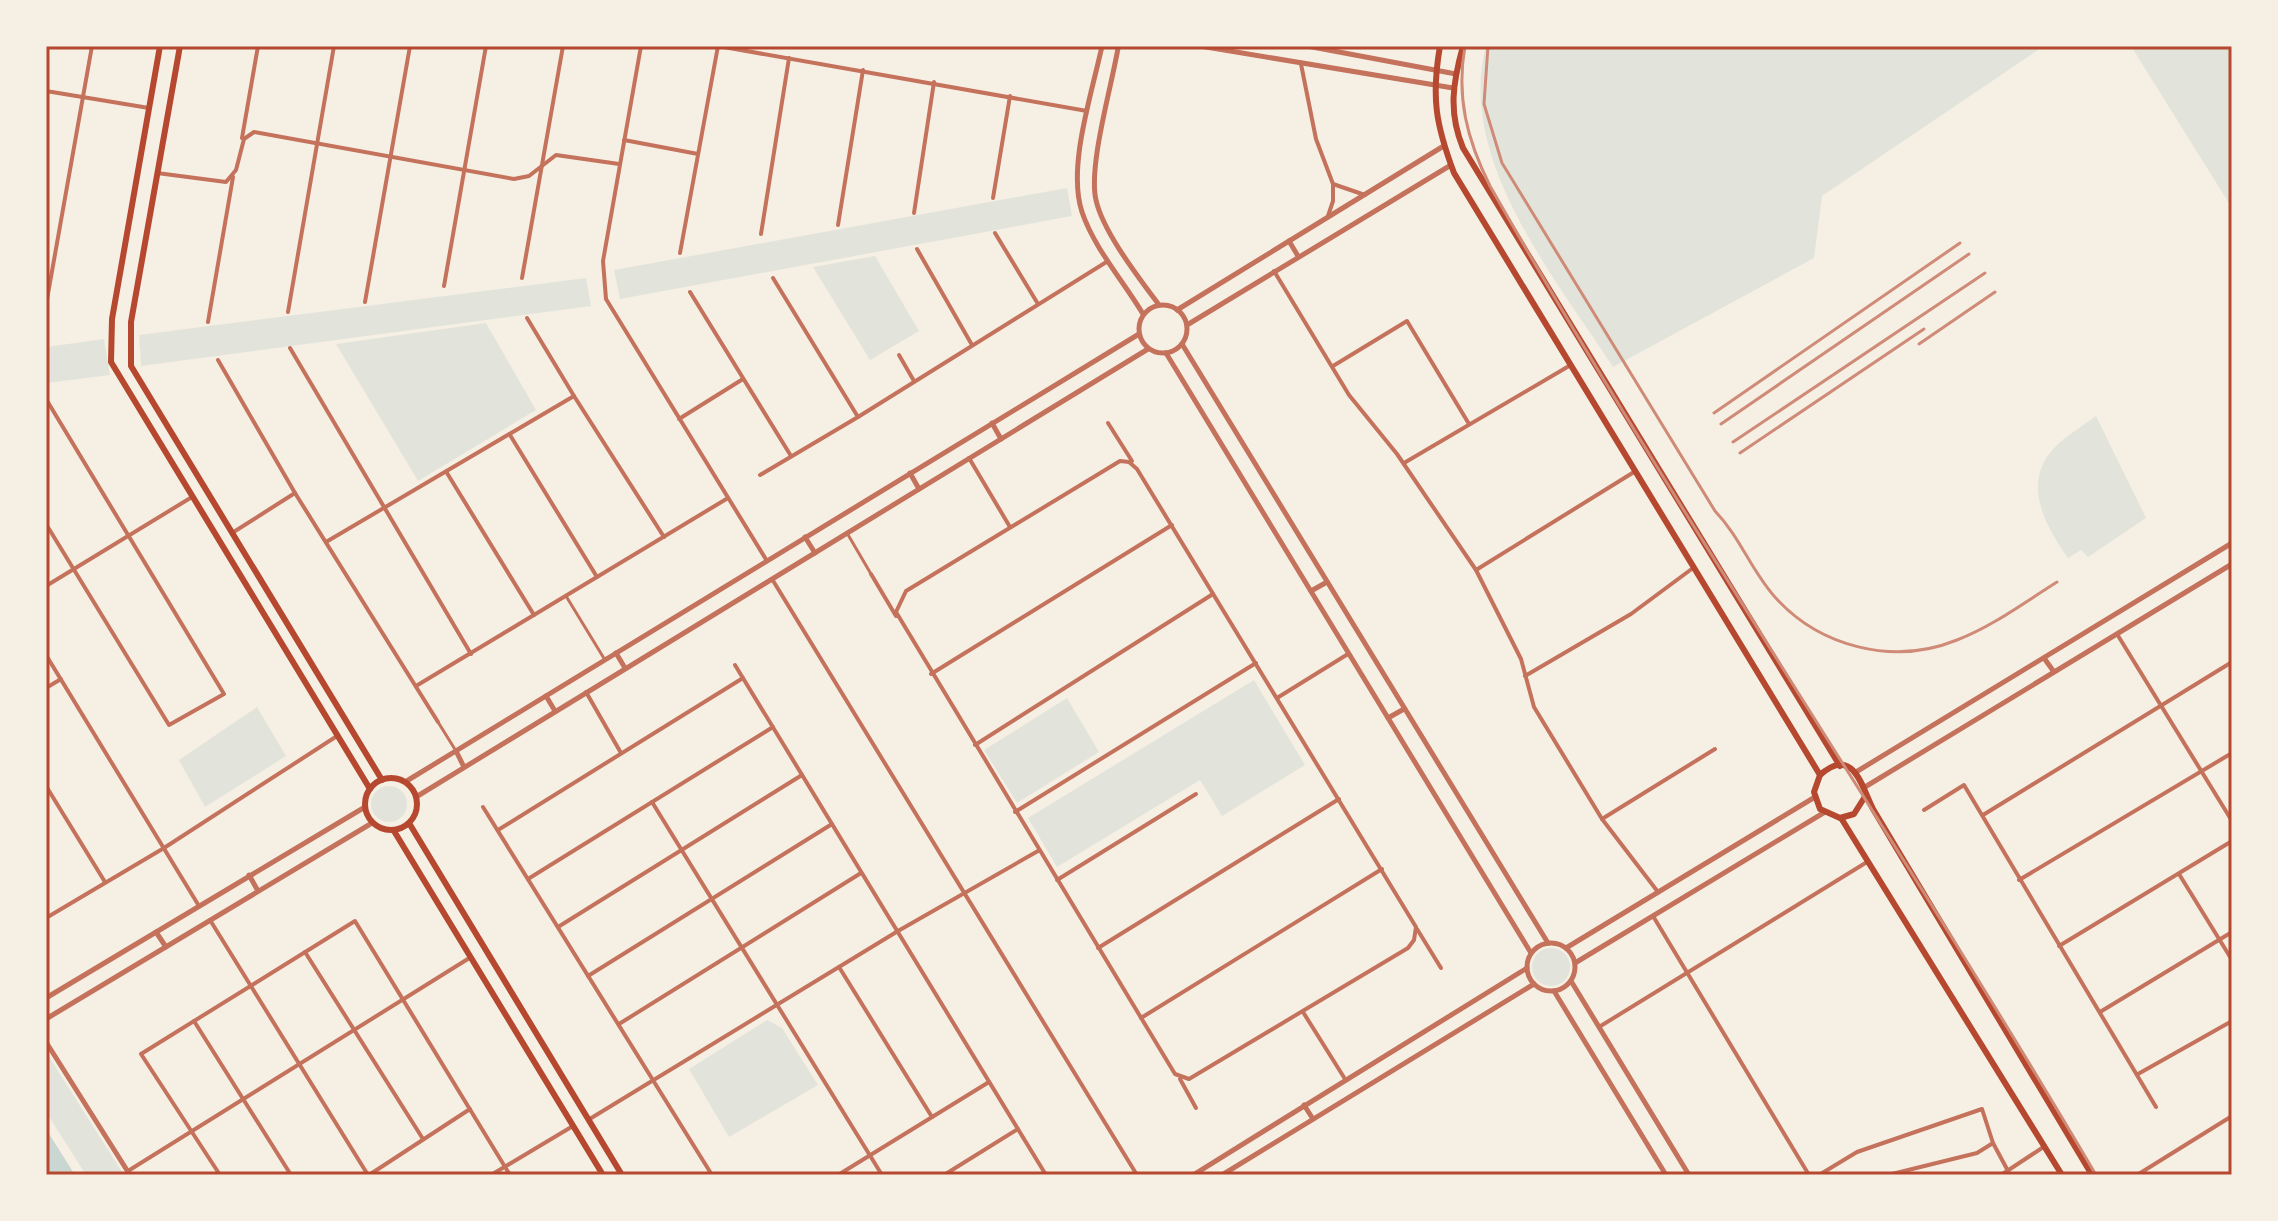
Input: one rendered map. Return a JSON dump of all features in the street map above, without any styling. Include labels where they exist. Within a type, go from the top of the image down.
[{"type":"main road","points":[[160,46],[109,348],[117,376],[370,789]]},
{"type":"main road","points":[[180,46],[129,347],[131,366],[382,780]]},
{"type":"main road","points":[[1440,46],[1435,86],[1442,147],[1451,165],[1569,366],[1820,775],[1815,797],[1825,812],[1841,818],[2062,1175]]},
{"type":"main road","points":[[1463,46],[1453,88],[1453,119],[1463,148],[1840,766],[1856,772],[2092,1175]]},
{"type":"main road","points":[[158,60],[177,63]]},
{"type":"main road","points":[[130,216],[149,220]]},
{"type":"main road","points":[[109,348],[129,347]]},
{"type":"main road","points":[[242,580],[256,571]]},
{"type":"main road","points":[[1820,775],[1840,766]]},
{"type":"main road","points":[[382,780],[405,782],[416,797],[416,811],[409,823],[394,831],[372,823],[365,807],[370,789],[382,780]]},
{"type":"main road","points":[[1841,818],[1854,814],[1866,791]]},
{"type":"main road","points":[[409,823],[622,1175]]},
{"type":"main road","points":[[394,831],[603,1175]]},
{"type":"street","points":[[46,305],[92,46]]},
{"type":"street","points":[[208,322],[258,46]]},
{"type":"street","points":[[288,312],[334,46]]},
{"type":"street","points":[[365,302],[410,46]]},
{"type":"street","points":[[444,286],[486,46]]},
{"type":"street","points":[[522,278],[563,46]]},
{"type":"street","points":[[641,46],[603,261],[606,299],[767,561]]},
{"type":"street","points":[[680,253],[718,46],[1087,111]]},
{"type":"street","points":[[1148,349],[1139,334],[1143,314],[1086,223],[1078,199],[1087,111],[1104,46],[1122,47],[1097,165],[1095,196],[1102,217],[1159,305],[1177,310],[1187,325]]},
{"type":"street","points":[[1200,46],[1453,88]]},
{"type":"street","points":[[1307,46],[1456,74]]},
{"type":"street","points":[[761,234],[789,58]]},
{"type":"street","points":[[1301,64],[1316,139],[1333,184],[1333,201],[1327,218]]},
{"type":"street","points":[[838,225],[863,70]]},
{"type":"street","points":[[914,213],[934,82]]},
{"type":"street","points":[[46,91],[149,108]]},
{"type":"street","points":[[993,198],[1010,96]]},
{"type":"street","points":[[240,149],[244,139],[254,132],[514,179],[529,176],[556,155],[619,164]]},
{"type":"street","points":[[624,140],[698,154]]},
{"type":"street","points":[[1177,310],[1442,147]]},
{"type":"street","points":[[416,797],[1148,349],[1166,353],[1182,344],[1187,325],[1451,165]]},
{"type":"street","points":[[157,173],[218,184],[234,175]]},
{"type":"street","points":[[1333,184],[1365,195]]},
{"type":"street","points":[[995,233],[1038,304]]},
{"type":"street","points":[[1289,241],[1298,256]]},
{"type":"street","points":[[917,249],[972,345]]},
{"type":"street","points":[[760,475],[1110,260]]},
{"type":"street","points":[[1274,271],[1349,395],[1404,463],[1476,570],[1516,645],[1534,707],[1602,819],[1658,892]]},
{"type":"street","points":[[773,278],[858,417]]},
{"type":"street","points":[[690,292],[791,456]]},
{"type":"street","points":[[1143,314],[1159,305]]},
{"type":"street","points":[[527,318],[664,537]]},
{"type":"street","points":[[1333,366],[1407,321],[1469,424]]},
{"type":"street","points":[[405,782],[1139,334]]},
{"type":"street","points":[[1182,344],[1548,943],[1566,948],[1575,963],[1571,981],[1689,1175]]},
{"type":"street","points":[[290,348],[471,654]]},
{"type":"street","points":[[1166,353],[1531,953]]},
{"type":"street","points":[[899,355],[914,381]]},
{"type":"street","points":[[218,360],[295,493],[464,767]]},
{"type":"street","points":[[1404,463],[1569,366]]},
{"type":"street","points":[[679,419],[743,379]]},
{"type":"street","points":[[326,542],[574,396]]},
{"type":"street","points":[[46,399],[223,696],[169,725],[46,524]]},
{"type":"street","points":[[992,423],[1001,439]]},
{"type":"street","points":[[1108,423],[1441,968]]},
{"type":"street","points":[[510,435],[597,577]]},
{"type":"street","points":[[969,458],[1010,527]]},
{"type":"street","points":[[897,618],[896,608],[903,594],[1115,463],[1133,464]]},
{"type":"street","points":[[1476,570],[1634,472]]},
{"type":"street","points":[[447,473],[534,615]]},
{"type":"street","points":[[910,473],[919,489]]},
{"type":"street","points":[[232,533],[295,493]]},
{"type":"street","points":[[46,586],[192,497]]},
{"type":"street","points":[[416,686],[728,498]]},
{"type":"street","points":[[931,674],[1172,525]]},
{"type":"street","points":[[847,533],[1196,1108]]},
{"type":"street","points":[[805,537],[815,553]]},
{"type":"street","points":[[1856,772],[2232,543]]},
{"type":"street","points":[[1866,791],[2232,564]]},
{"type":"street","points":[[1525,676],[1631,614],[1693,568]]},
{"type":"street","points":[[772,579],[1137,1175]]},
{"type":"street","points":[[1310,592],[1327,582]]},
{"type":"street","points":[[975,745],[1214,594]]},
{"type":"street","points":[[566,596],[605,660]]},
{"type":"street","points":[[2117,634],[2232,821]]},
{"type":"street","points":[[616,653],[625,668]]},
{"type":"street","points":[[1277,698],[1348,654]]},
{"type":"street","points":[[46,655],[199,906]]},
{"type":"street","points":[[2044,658],[2054,672]]},
{"type":"street","points":[[1983,815],[2232,662]]},
{"type":"street","points":[[1015,812],[1256,663]]},
{"type":"street","points":[[735,665],[1046,1175]]},
{"type":"street","points":[[498,830],[743,678]]},
{"type":"street","points":[[46,688],[61,679]]},
{"type":"street","points":[[586,692],[621,753]]},
{"type":"street","points":[[546,696],[555,711]]},
{"type":"street","points":[[1388,718],[1405,709]]},
{"type":"street","points":[[528,879],[773,727]]},
{"type":"street","points":[[47,915],[164,848],[337,736]]},
{"type":"street","points":[[1602,819],[1715,749]]},
{"type":"street","points":[[2019,880],[2232,753]]},
{"type":"street","points":[[558,927],[802,775]]},
{"type":"street","points":[[1924,810],[1964,785],[2156,1107]]},
{"type":"street","points":[[46,786],[105,882]]},
{"type":"street","points":[[1057,880],[1196,794]]},
{"type":"street","points":[[1566,948],[1815,797]]},
{"type":"street","points":[[1098,948],[1339,799]]},
{"type":"street","points":[[652,802],[882,1175]]},
{"type":"street","points":[[46,998],[365,807]]},
{"type":"street","points":[[483,807],[712,1175]]},
{"type":"street","points":[[1575,963],[1825,812]]},
{"type":"street","points":[[46,1019],[372,823]]},
{"type":"street","points":[[588,976],[832,824]]},
{"type":"street","points":[[2059,946],[2232,841]]},
{"type":"street","points":[[588,1120],[898,931],[1038,851]]},
{"type":"street","points":[[1599,1027],[1869,861]]},
{"type":"street","points":[[1141,1018],[1382,869]]},
{"type":"street","points":[[619,1024],[862,873]]},
{"type":"street","points":[[2179,874],[2232,960]]},
{"type":"street","points":[[249,875],[258,891]]},
{"type":"street","points":[[1653,916],[1809,1175]]},
{"type":"street","points":[[210,920],[368,1175],[470,1109]]},
{"type":"street","points":[[220,1175],[141,1054],[355,921],[510,1175]]},
{"type":"street","points":[[1179,1077],[1189,1079],[1199,1076],[1408,948],[1414,940],[1416,927]]},
{"type":"street","points":[[156,932],[166,947]]},
{"type":"street","points":[[2100,1012],[2232,932]]},
{"type":"street","points":[[1548,943],[1531,953],[1527,968],[1534,984],[1554,991],[1666,1175]]},
{"type":"street","points":[[304,952],[423,1139]]},
{"type":"street","points":[[46,1042],[129,1173],[191,1131],[471,957]]},
{"type":"street","points":[[839,967],[932,1117]]},
{"type":"street","points":[[1193,1175],[1527,968]]},
{"type":"street","points":[[1554,991],[1571,981]]},
{"type":"street","points":[[1222,1175],[1534,984]]},
{"type":"street","points":[[1303,1012],[1345,1079]]},
{"type":"street","points":[[194,1020],[291,1175]]},
{"type":"street","points":[[2138,1074],[2232,1021]]},
{"type":"street","points":[[838,1175],[990,1082]]},
{"type":"street","points":[[1304,1105],[1313,1119]]},
{"type":"street","points":[[1819,1175],[1857,1152],[1982,1109],[1993,1143],[2008,1171]]},
{"type":"street","points":[[2137,1175],[2232,1116]]},
{"type":"street","points":[[491,1175],[573,1126]]},
{"type":"street","points":[[944,1175],[1018,1129]]},
{"type":"street","points":[[1888,1175],[1977,1153],[1993,1143]]},
{"type":"street","points":[[2001,1175],[2045,1146]]},
{"type":"shaded area","points":[[1486,46],[2044,46],[1822,196],[1814,258],[1613,367],[1539,256],[1516,215],[1498,173],[1485,131],[1480,88]]},
{"type":"shaded area","points":[[2131,46],[2232,46],[2232,208],[2141,62]]},
{"type":"shaded area","points":[[1067,188],[1072,216],[620,299],[614,270]]},
{"type":"shaded area","points":[[875,256],[919,331],[870,360],[813,267]]},
{"type":"shaded area","points":[[586,278],[591,306],[141,366],[139,335]]},
{"type":"shaded area","points":[[486,323],[536,410],[418,481],[336,344]]},
{"type":"shaded area","points":[[104,339],[110,375],[46,383],[46,347]]},
{"type":"shaded area","points":[[2096,416],[2146,518],[2088,557],[2081,550],[2068,558],[2045,518],[2038,489],[2039,474],[2056,446]]},
{"type":"shaded area","points":[[1254,680],[1305,765],[1222,816],[1200,780],[1057,867],[1028,818]]},
{"type":"shaded area","points":[[1067,698],[1099,752],[1017,803],[984,750]]},
{"type":"shaded area","points":[[257,707],[286,756],[205,807],[179,760]]},
{"type":"shaded area","points":[[389,786],[401,792],[407,804],[401,816],[389,822],[377,816],[371,804],[377,792]]},
{"type":"shaded area","points":[[1551,948],[1564,954],[1570,967],[1564,980],[1551,986],[1538,980],[1532,967],[1538,954]]},
{"type":"shaded area","points":[[767,1020],[782,1028],[818,1085],[729,1137],[689,1069]]},
{"type":"shaded area","points":[[46,1052],[124,1175],[86,1175],[46,1112]]},
{"type":"shaded area","points":[[46,1129],[75,1175],[46,1175]]},
{"type":"railway","points":[[1465,46],[1462,83],[1466,118],[1475,152],[1490,186],[1638,435],[2096,1175]]},
{"type":"railway","points":[[1488,46],[1484,104],[1502,163],[1715,511],[1766,586],[1792,614],[1813,628],[1858,647],[1883,651],[1933,648],[1983,628],[2057,582]]},
{"type":"railway","points":[[1714,413],[1960,243]]},
{"type":"railway","points":[[1721,424],[1969,254]]},
{"type":"railway","points":[[1733,442],[1985,273]]},
{"type":"railway","points":[[1919,344],[1995,292]]},
{"type":"railway","points":[[1740,453],[1924,329]]}]
